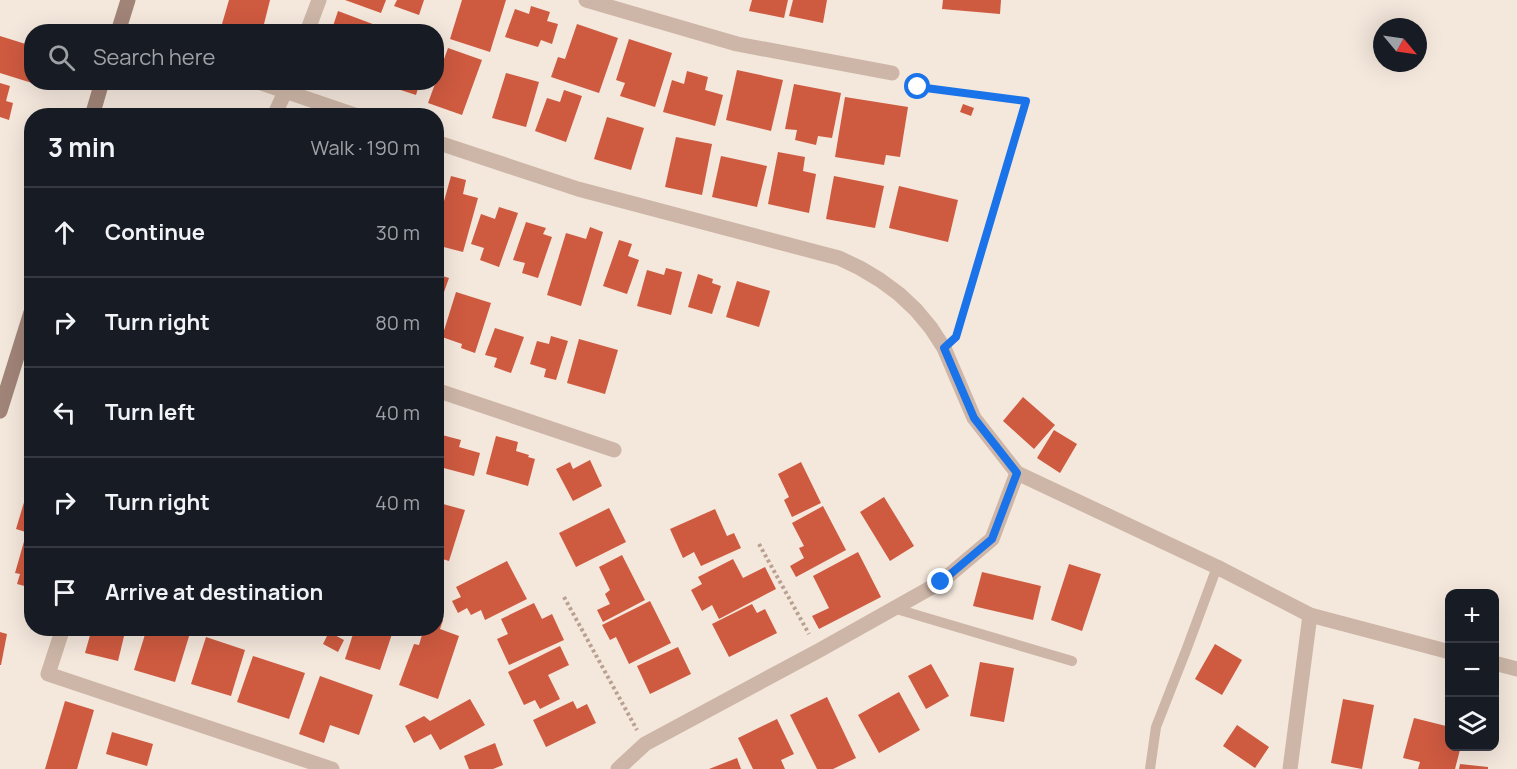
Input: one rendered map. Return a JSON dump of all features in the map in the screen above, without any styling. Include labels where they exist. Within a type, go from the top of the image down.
[{"type":"main road","points":[[120,24],[128,0]]},
{"type":"main road","points":[[94,108],[100,90]]},
{"type":"main road","points":[[0,411],[24,334]]},
{"type":"street","points":[[311,24],[319,0]]},
{"type":"street","points":[[586,0],[737,44],[892,74]]},
{"type":"street","points":[[278,108],[287,90]]},
{"type":"street","points":[[295,90],[339,108]]},
{"type":"street","points":[[444,145],[578,189],[839,258],[860,268],[899,294],[931,328],[944,348],[974,418],[1017,473],[1217,567],[1310,615],[1445,651]]},
{"type":"street","points":[[444,393],[614,450]]},
{"type":"street","points":[[618,769],[645,744],[819,651],[941,582],[992,539],[1017,473]]},
{"type":"street","points":[[1290,769],[1310,615]]},
{"type":"street","points":[[60,636],[48,674],[332,769]]},
{"type":"street","points":[[1499,664],[1517,669]]},
{"type":"lane","points":[[1150,769],[1156,727],[1217,567]]},
{"type":"lane","points":[[893,608],[1072,661]]},
{"type":"path","points":[[892,74],[918,87],[1026,101],[956,337],[944,348]]},
{"type":"path","points":[[759,544],[819,651]]},
{"type":"path","points":[[564,597],[645,744]]},
{"type":"building","points":[[229,0],[270,0],[264,24],[222,24]]},
{"type":"building","points":[[345,0],[386,0],[381,13]]},
{"type":"building","points":[[397,0],[424,0],[419,15],[394,6]]},
{"type":"building","points":[[462,0],[506,0],[490,52],[450,39]]},
{"type":"building","points":[[752,0],[788,0],[784,18],[749,11]]},
{"type":"building","points":[[793,0],[827,0],[823,23],[789,16]]},
{"type":"building","points":[[943,0],[1001,0],[1000,14],[942,9]]},
{"type":"building","points":[[531,6],[550,12],[547,21],[558,24],[552,44],[541,40],[538,47],[505,37],[515,9],[529,14]]},
{"type":"building","points":[[338,11],[373,24],[334,24]]},
{"type":"building","points":[[577,24],[618,38],[599,93],[551,77],[558,57],[565,59]]},
{"type":"building","points":[[0,36],[24,44],[24,80],[0,73]]},
{"type":"building","points":[[629,39],[672,53],[655,107],[620,96],[625,83],[616,80]]},
{"type":"building","points":[[448,48],[482,60],[462,115],[428,103],[433,90],[444,90],[444,59]]},
{"type":"building","points":[[737,70],[783,80],[771,131],[726,120]]},
{"type":"building","points":[[687,71],[708,77],[705,90],[723,95],[715,126],[663,112],[672,80],[684,84]]},
{"type":"building","points":[[506,73],[539,82],[526,127],[492,118]]},
{"type":"building","points":[[0,83],[10,86],[6,101],[13,103],[9,120],[0,117]]},
{"type":"building","points":[[794,84],[841,93],[832,138],[818,136],[816,145],[795,140],[797,130],[785,129]]},
{"type":"building","points":[[401,90],[418,90],[416,95]]},
{"type":"building","points":[[564,90],[582,96],[566,142],[535,131],[547,98],[560,102]]},
{"type":"building","points":[[845,97],[908,107],[900,157],[886,155],[884,165],[835,157]]},
{"type":"building","points":[[963,104],[974,108],[971,116],[960,112]]},
{"type":"building","points":[[607,117],[644,128],[631,170],[594,159]]},
{"type":"building","points":[[676,137],[712,144],[702,195],[665,187]]},
{"type":"building","points":[[778,152],[805,157],[803,171],[816,174],[809,213],[768,204]]},
{"type":"building","points":[[721,156],[767,166],[757,207],[712,197]]},
{"type":"building","points":[[451,176],[466,180],[463,194],[478,198],[463,252],[444,247],[444,201]]},
{"type":"building","points":[[834,176],[884,186],[875,228],[826,219]]},
{"type":"building","points":[[899,186],[958,200],[948,242],[889,228]]},
{"type":"building","points":[[499,207],[518,213],[499,267],[480,260],[484,248],[471,244],[481,214],[495,219]]},
{"type":"building","points":[[526,222],[546,228],[543,234],[552,237],[538,278],[522,273],[525,263],[513,260]]},
{"type":"building","points":[[590,227],[603,232],[581,306],[547,295],[566,233],[586,239]]},
{"type":"building","points":[[619,240],[632,244],[628,256],[639,260],[627,294],[603,286]]},
{"type":"building","points":[[666,268],[682,272],[671,315],[637,306],[647,270],[664,275]]},
{"type":"building","points":[[698,274],[713,279],[712,283],[721,286],[712,314],[688,307]]},
{"type":"building","points":[[444,276],[449,278],[444,292]]},
{"type":"building","points":[[737,281],[770,291],[759,327],[726,317]]},
{"type":"building","points":[[456,292],[491,303],[475,353],[461,348],[462,344],[444,338],[444,331]]},
{"type":"building","points":[[495,328],[524,337],[511,373],[494,367],[497,358],[485,355]]},
{"type":"building","points":[[551,336],[568,341],[556,380],[544,377],[546,369],[530,364],[537,341],[549,344]]},
{"type":"building","points":[[579,339],[618,350],[605,394],[567,383]]},
{"type":"building","points":[[1023,397],[1055,425],[1034,449],[1003,421]]},
{"type":"building","points":[[1054,430],[1077,444],[1060,473],[1037,458]]},
{"type":"building","points":[[444,436],[461,440],[459,447],[480,453],[474,476],[444,468]]},
{"type":"building","points":[[496,436],[518,442],[516,451],[535,459],[528,486],[486,474]]},
{"type":"building","points":[[590,460],[602,486],[573,501],[556,469],[570,462],[573,469]]},
{"type":"building","points":[[801,462],[821,503],[792,517],[784,500],[789,497],[778,474]]},
{"type":"building","points":[[884,497],[914,546],[890,561],[860,512]]},
{"type":"building","points":[[24,502],[24,532],[16,529]]},
{"type":"building","points":[[444,504],[465,510],[449,561],[444,559]]},
{"type":"building","points":[[823,506],[846,550],[796,577],[790,566],[804,558],[799,548],[804,546],[792,523]]},
{"type":"building","points":[[609,508],[626,542],[576,567],[559,533]]},
{"type":"building","points":[[715,509],[727,536],[734,533],[741,548],[701,566],[694,552],[683,558],[670,529]]},
{"type":"building","points":[[24,542],[24,586],[17,584],[20,574],[15,573]]},
{"type":"building","points":[[858,552],[881,597],[819,629],[812,616],[829,608],[813,576]]},
{"type":"building","points":[[622,555],[645,600],[603,622],[597,610],[610,604],[605,594],[610,590],[599,567]]},
{"type":"building","points":[[733,559],[743,578],[765,567],[776,589],[719,619],[712,605],[702,611],[691,590],[702,584],[698,577]]},
{"type":"building","points":[[507,561],[527,599],[485,620],[481,610],[471,615],[467,608],[458,613],[452,601],[461,597],[456,587]]},
{"type":"building","points":[[1069,564],[1101,574],[1082,631],[1051,620]]},
{"type":"building","points":[[982,572],[1041,586],[1033,620],[973,606]]},
{"type":"building","points":[[650,601],[671,643],[629,664],[616,637],[610,640],[602,625]]},
{"type":"building","points":[[534,603],[542,619],[552,614],[564,640],[509,665],[497,639],[508,634],[501,619]]},
{"type":"building","points":[[752,604],[757,613],[765,609],[777,633],[729,657],[712,624]]},
{"type":"building","points":[[444,630],[459,636],[438,699],[399,685],[414,644],[419,645],[422,636],[444,636]]},
{"type":"building","points":[[0,632],[7,634],[1,665],[0,665]]},
{"type":"building","points":[[90,636],[124,636],[118,661],[85,653]]},
{"type":"building","points":[[145,636],[189,636],[175,682],[134,670]]},
{"type":"building","points":[[327,636],[336,636],[344,640],[338,652],[323,644]]},
{"type":"building","points":[[352,636],[391,636],[380,670],[345,659]]},
{"type":"building","points":[[206,637],[245,650],[231,696],[191,684]]},
{"type":"building","points":[[1215,644],[1242,660],[1222,695],[1195,679]]},
{"type":"building","points":[[560,646],[569,665],[548,675],[560,699],[540,709],[535,700],[524,705],[508,672]]},
{"type":"building","points":[[678,647],[691,674],[650,694],[637,666]]},
{"type":"building","points":[[253,656],[305,673],[289,719],[237,702]]},
{"type":"building","points":[[980,662],[1014,668],[1004,722],[970,716]]},
{"type":"building","points":[[931,664],[949,696],[926,709],[908,676]]},
{"type":"building","points":[[320,676],[373,695],[359,735],[330,725],[324,743],[299,734]]},
{"type":"building","points":[[899,692],[920,730],[879,753],[858,715]]},
{"type":"building","points":[[827,697],[856,758],[833,769],[817,769],[790,715]]},
{"type":"building","points":[[470,699],[485,725],[440,750],[431,734],[414,743],[405,726],[424,716],[430,721]]},
{"type":"building","points":[[1343,699],[1374,705],[1362,769],[1331,763]]},
{"type":"building","points":[[65,701],[94,710],[77,769],[45,769]]},
{"type":"building","points":[[573,701],[577,709],[587,704],[596,723],[546,747],[533,720]]},
{"type":"building","points":[[1414,718],[1445,726],[1445,751],[1460,751],[1455,769],[1418,769],[1420,762],[1403,758]]},
{"type":"building","points":[[777,719],[794,754],[781,760],[785,769],[753,769],[738,738]]},
{"type":"building","points":[[1237,725],[1269,747],[1255,768],[1223,746]]},
{"type":"building","points":[[112,732],[153,744],[147,766],[106,754]]},
{"type":"building","points":[[495,743],[503,765],[493,769],[469,769],[464,756]]},
{"type":"building","points":[[737,758],[741,769],[709,769]]},
{"type":"building","points":[[1460,764],[1488,767],[1488,769],[1459,769]]},
{"type":"route","points":[[918,87],[1026,101],[956,337],[944,348],[974,418],[1017,473],[992,539],[941,582]]}]
